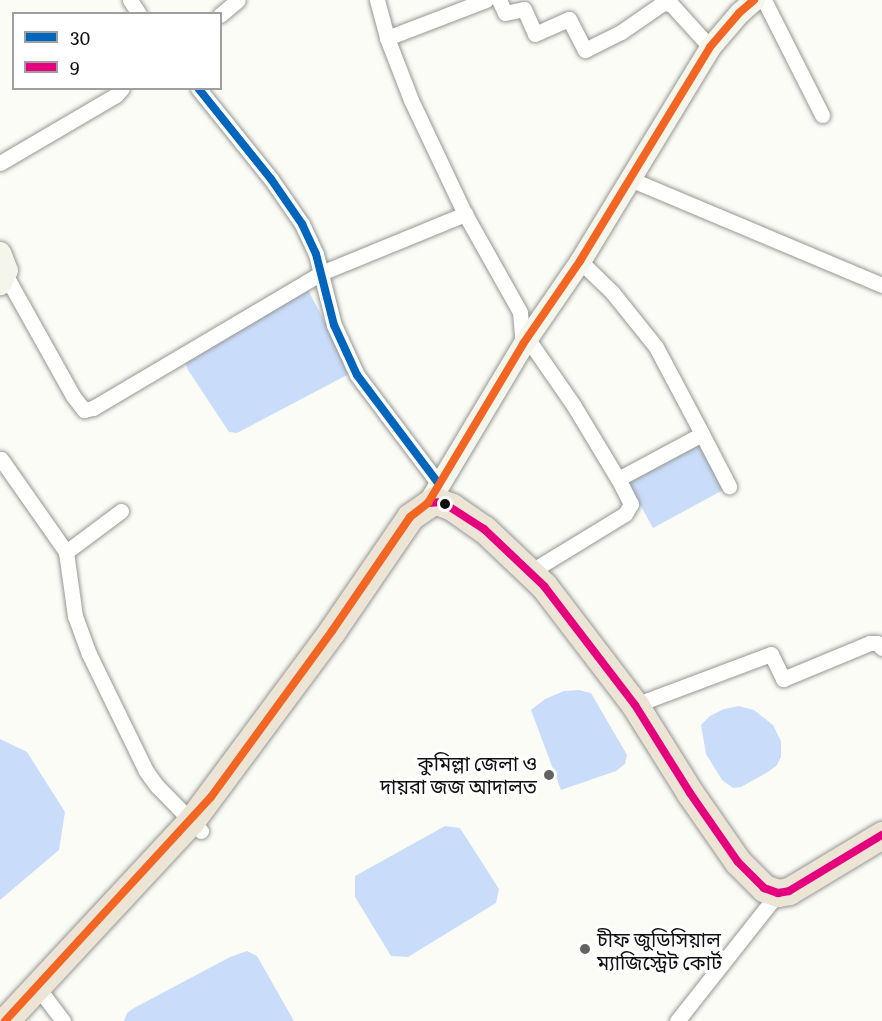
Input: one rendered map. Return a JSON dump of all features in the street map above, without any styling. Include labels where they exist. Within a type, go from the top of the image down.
[{"type":"highway","points":[[433,493],[438,501],[452,507],[483,529],[530,572],[586,637],[635,705],[690,793],[738,862],[764,888],[778,893],[803,885],[882,835]]},
{"type":"highway","points":[[21,1021],[45,997],[196,826],[370,588],[422,526],[433,493]]},
{"type":"highway","points":[[4,1021],[196,826]]},
{"type":"street","points":[[222,13],[238,0]]},
{"type":"street","points":[[377,0],[387,38],[411,100],[465,214],[520,312],[525,341],[574,406],[631,504],[625,514],[530,572]]},
{"type":"street","points":[[387,38],[486,0]]},
{"type":"street","points":[[499,0],[506,14],[524,9],[535,34],[569,19],[585,50],[621,32],[663,3],[671,4],[710,47]]},
{"type":"street","points":[[200,90],[271,179],[296,215],[311,241],[334,325],[357,375],[433,493],[525,341],[580,261],[710,47],[739,13],[754,0]]},
{"type":"street","points":[[764,0],[822,115]]},
{"type":"street","points":[[0,162],[116,95],[120,90]]},
{"type":"street","points":[[630,179],[882,285]]},
{"type":"street","points":[[0,252],[6,265],[3,280],[73,396],[84,410],[93,408],[321,273],[465,214]]},
{"type":"street","points":[[580,261],[612,292],[656,347],[729,486]]},
{"type":"street","points":[[520,312],[546,310]]},
{"type":"street","points":[[618,479],[702,434]]},
{"type":"street","points":[[1,459],[66,552],[70,596],[89,654],[146,771],[157,786],[196,826]]},
{"type":"street","points":[[66,552],[121,512]]},
{"type":"street","points":[[635,705],[771,654],[783,679],[870,643],[877,643],[882,648]]},
{"type":"street","points":[[677,1021],[778,893]]},
{"type":"street","points":[[45,997],[63,1021]]},
{"type":"water","points":[[308,290],[350,369],[349,374],[237,433],[229,432],[188,370],[185,361]]},
{"type":"water","points":[[699,442],[725,489],[653,528],[627,481]]},
{"type":"water","points":[[579,690],[591,693],[627,755],[625,764],[616,771],[561,790],[531,710],[545,699],[564,691]]},
{"type":"water","points":[[739,706],[754,710],[773,725],[781,741],[781,757],[777,765],[768,772],[741,787],[733,788],[722,780],[706,754],[701,725],[710,716],[724,709]]},
{"type":"water","points":[[0,739],[27,752],[65,812],[59,850],[0,900]]},
{"type":"water","points":[[445,826],[460,828],[499,889],[496,903],[408,957],[391,956],[355,897],[355,876]]},
{"type":"water","points":[[247,951],[257,956],[294,1021],[124,1021],[127,1013],[134,1008],[230,957]]},
{"type":"transit line","points":[[5,1021],[211,797],[332,631],[410,517],[428,503],[523,344],[580,261],[710,47],[739,13],[754,0]]},
{"type":"transit line","name":"30","points":[[200,90],[271,179],[302,224],[316,254],[334,325],[357,375],[438,483]]},
{"type":"transit line","name":"9","points":[[428,503],[442,502],[484,529],[544,586],[635,705],[690,793],[738,862],[764,888],[778,893],[789,891],[882,835]]},
{"type":"place","name":"কুমিল্লা জেলা ও দায়রা জজ আদালত","points":[[549,775]]},
{"type":"place","name":"চীফ জুডিসিয়াল ম্যাজিস্ট্রেট কোর্ট","points":[[585,949]]}]
